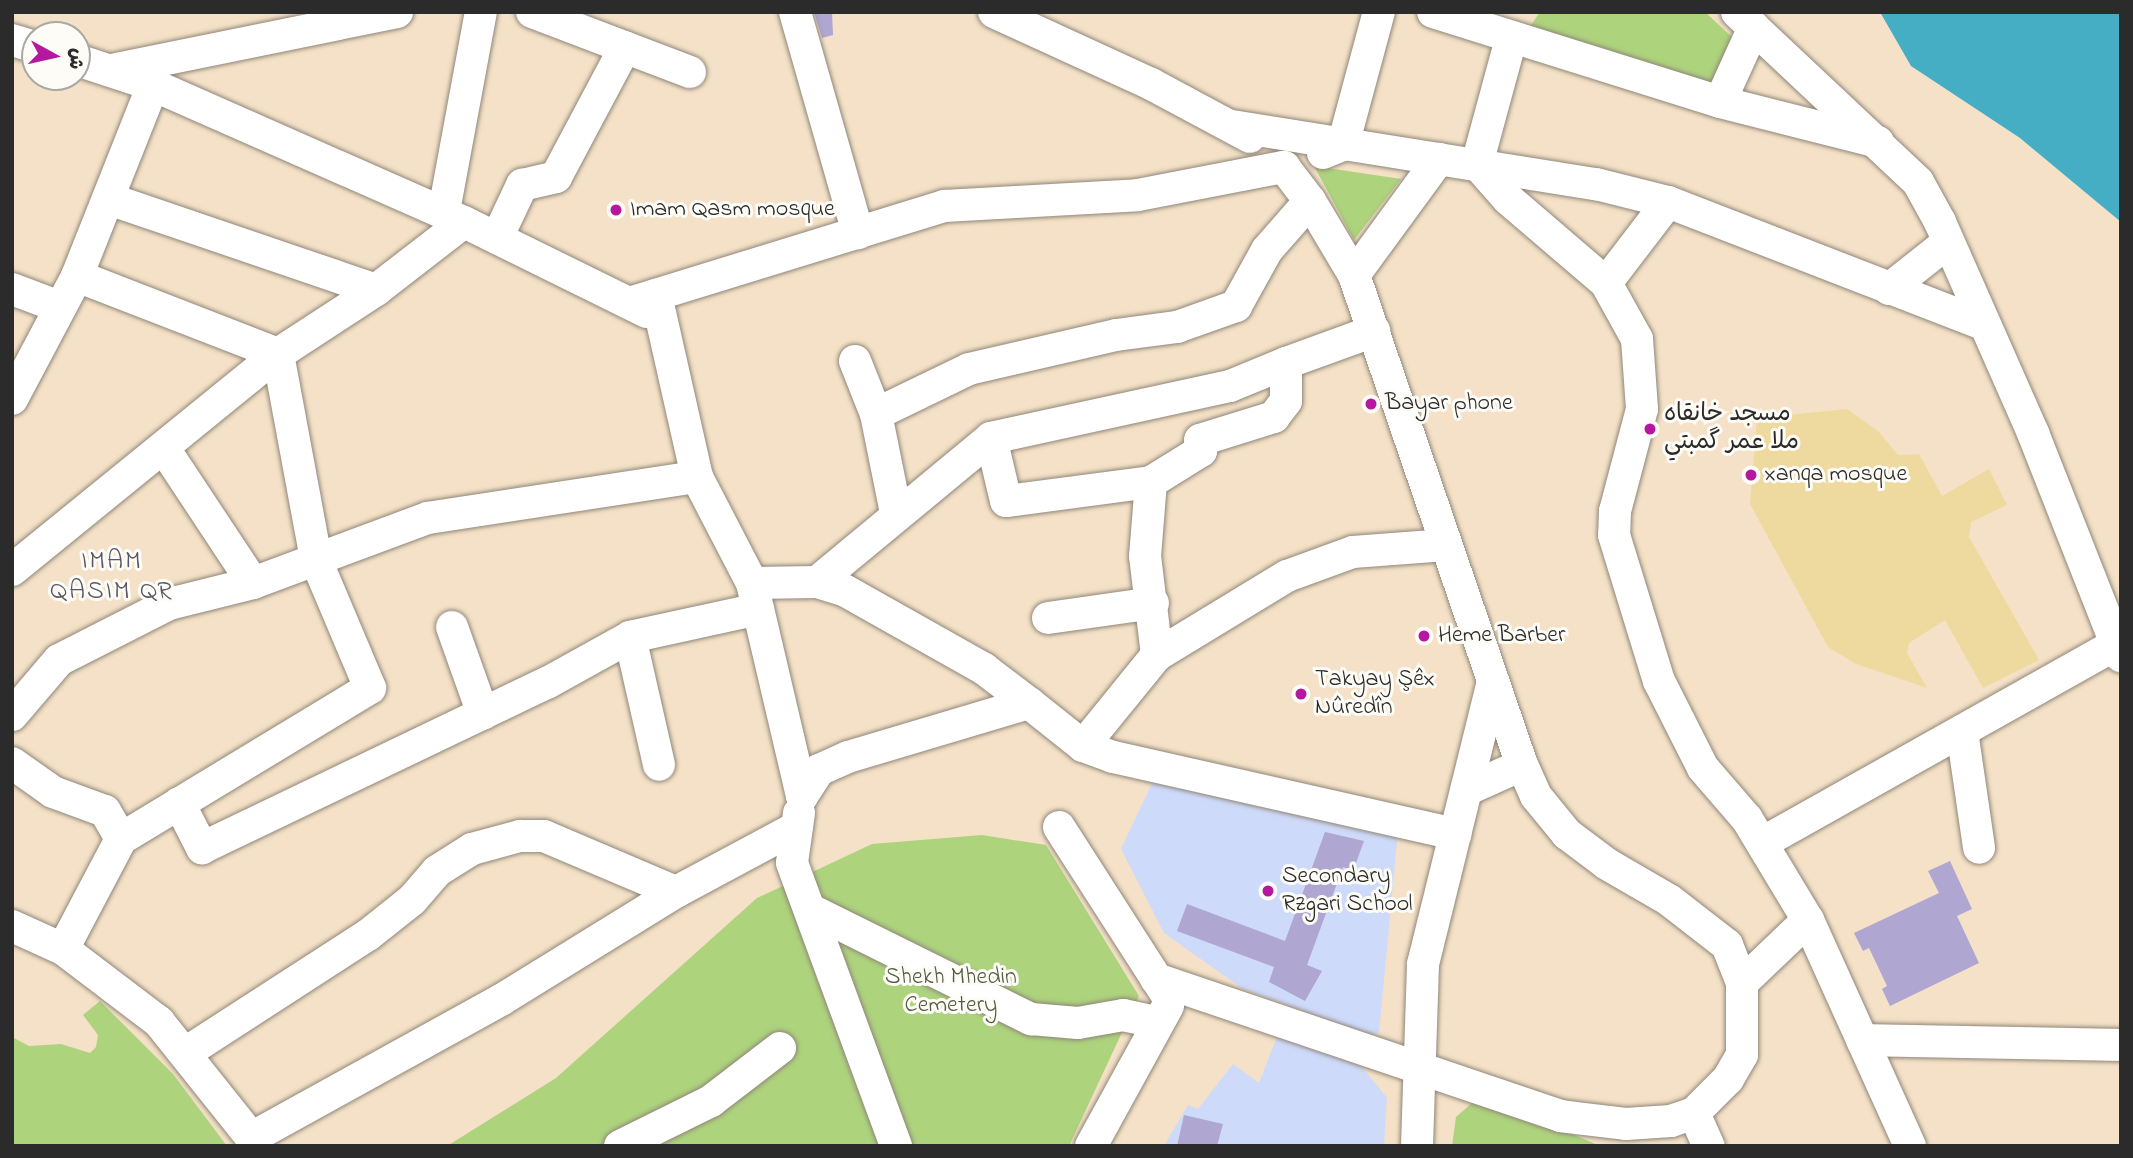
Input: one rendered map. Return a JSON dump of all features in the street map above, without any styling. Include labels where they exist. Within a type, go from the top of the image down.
[{"type":"street","points":[[110,70],[397,12]]},
{"type":"street","points":[[12,570],[164,450],[278,354],[376,289],[454,216],[481,12]]},
{"type":"street","points":[[532,12],[690,72]]},
{"type":"street","points":[[795,12],[858,233]]},
{"type":"street","points":[[811,910],[1031,1019],[1078,1023],[1124,1015],[1167,997],[1418,1065],[1510,1100],[1581,1121],[1657,1123],[1694,1113],[1718,1090],[1741,1055],[1742,983],[1734,956],[1716,934],[1567,834],[1536,796],[1522,765],[1493,682],[1354,275],[1310,201],[1284,167],[1232,126],[994,12]]},
{"type":"street","points":[[1343,145],[1379,12]]},
{"type":"street","points":[[1445,15],[1502,27],[1720,102],[1881,143]]},
{"type":"street","points":[[1720,102],[1746,20],[1881,143],[1918,182],[1985,324],[2116,634],[1962,731],[1762,843]]},
{"type":"street","points":[[1477,164],[1502,27]]},
{"type":"street","points":[[497,238],[522,186],[556,177],[625,47]]},
{"type":"street","points":[[91,64],[153,85],[454,216],[648,306],[944,206],[1138,195],[1284,167],[1343,145]]},
{"type":"street","points":[[12,399],[77,276],[153,85]]},
{"type":"street","points":[[1232,126],[1596,184],[1668,202],[1985,324]]},
{"type":"street","points":[[1354,275],[1439,159]]},
{"type":"street","points":[[1477,164],[1508,199],[1606,283],[1631,324],[1643,373],[1640,425],[1615,510],[1617,547],[1675,719],[1703,768],[1762,843],[1808,920],[1910,1146]]},
{"type":"street","points":[[109,200],[376,289]]},
{"type":"street","points":[[876,414],[970,369],[1116,335],[1177,327],[1236,306],[1267,250],[1310,201]]},
{"type":"street","points":[[1606,283],[1668,202]]},
{"type":"street","points":[[1889,289],[1947,243]]},
{"type":"street","points":[[77,276],[278,354]]},
{"type":"street","points":[[12,289],[60,307]]},
{"type":"street","points":[[648,306],[697,477],[755,596],[802,796],[792,863],[896,1146]]},
{"type":"street","points":[[179,803],[202,848],[483,714],[630,638],[755,596],[817,582],[896,513],[991,438],[1230,386],[1374,331]]},
{"type":"street","points":[[63,949],[121,839],[370,688],[316,560],[278,354]]},
{"type":"street","points":[[856,361],[876,414],[896,513]]},
{"type":"street","points":[[991,438],[1006,501],[1151,482],[1200,451],[1200,440],[1274,417],[1286,401],[1286,363]]},
{"type":"street","points":[[164,450],[254,583]]},
{"type":"street","points":[[12,715],[59,660],[120,626],[169,604],[254,583],[428,518],[697,477]]},
{"type":"street","points":[[1151,482],[1145,556],[1153,603],[1157,655]]},
{"type":"street","points":[[1083,746],[1157,655],[1287,576],[1353,552],[1446,545]]},
{"type":"street","points":[[817,582],[844,590],[918,629],[1029,703],[1083,746],[1112,757],[1454,834]]},
{"type":"street","points":[[1048,618],[1153,603]]},
{"type":"street","points":[[452,627],[483,714]]},
{"type":"street","points":[[630,638],[659,765]]},
{"type":"street","points":[[1417,1146],[1423,964],[1493,682]]},
{"type":"street","points":[[802,796],[819,770],[848,757],[1029,703]]},
{"type":"street","points":[[1962,731],[1979,848]]},
{"type":"street","points":[[12,763],[53,792],[105,811],[121,839]]},
{"type":"street","points":[[1466,790],[1522,765]]},
{"type":"street","points":[[12,926],[63,949],[132,999],[187,1052],[255,1142],[501,1000],[676,892],[797,827]]},
{"type":"street","points":[[1059,827],[1167,997]]},
{"type":"street","points":[[187,1052],[368,935],[398,913],[452,859],[498,840],[544,836],[562,840],[676,892]]},
{"type":"street","points":[[1742,983],[1808,920]]},
{"type":"street","points":[[1091,1146],[1167,997]]},
{"type":"street","points":[[1862,1040],[2121,1045]]},
{"type":"street","points":[[620,1146],[711,1101],[780,1048]]},
{"type":"street","points":[[1694,1113],[1709,1146]]},
{"type":"shaded area","name":"Secondary Rzgari School","points":[[1155,777],[1398,830],[1379,1033],[1369,1035],[1243,989],[1164,933],[1121,849]]},
{"type":"shaded area","points":[[1278,1034],[1362,1067],[1387,1098],[1384,1146],[1164,1146],[1188,1105],[1198,1109],[1233,1064],[1259,1083]]},
{"type":"green space","points":[[1540,12],[1705,12],[1733,38],[1713,84],[1527,31]]},
{"type":"green space","points":[[1314,166],[1401,179],[1354,240]]},
{"type":"green space","name":"Shekh Mhedin Cemetery","points":[[982,835],[1046,845],[1139,996],[1069,1146],[447,1146],[556,1078],[757,898],[872,844]]},
{"type":"green space","points":[[100,1001],[173,1074],[227,1146],[12,1146],[12,1037],[29,1046],[61,1044],[90,1053],[96,1047],[98,1035],[83,1015]]},
{"type":"green space","points":[[1472,1103],[1570,1133],[1600,1146],[1452,1146],[1456,1117]]},
{"type":"sand","points":[[1847,409],[1879,432],[1898,455],[1919,454],[1942,496],[1989,469],[2007,505],[1971,522],[1969,537],[2039,660],[1983,688],[1945,620],[1909,643],[1907,653],[1927,688],[1856,664],[1828,647],[1750,504],[1757,418]]},
{"type":"water","points":[[1880,12],[2121,12],[2121,222],[2020,138],[1911,66]]},
{"type":"building","points":[[814,12],[832,12],[833,35],[822,38]]},
{"type":"building","points":[[1325,832],[1364,841],[1353,871],[1343,867],[1307,965],[1322,971],[1305,1001],[1269,982],[1274,967],[1177,931],[1187,904],[1285,941]]},
{"type":"building","points":[[1950,861],[1972,909],[1957,916],[1979,963],[1890,1006],[1882,989],[1887,986],[1869,948],[1863,951],[1854,933],[1939,893],[1928,871]]},
{"type":"building","points":[[1184,1115],[1223,1124],[1217,1146],[1177,1146]]},
{"type":"place","name":"Imam Qasm mosque","points":[[616,210]]},
{"type":"place","name":"Bayar phone","points":[[1371,404]]},
{"type":"place","name":"مسجد خانقاه ملا عمر گمبتي","points":[[1650,429]]},
{"type":"place","name":"xanqa mosque","points":[[1751,475]]},
{"type":"place","name":"Heme Barber","points":[[1424,636]]},
{"type":"place","name":"Takyay Şêx Nûredîn","points":[[1301,694]]},
{"type":"place","name":"Secondary Rzgari School","points":[[1268,891]]},
{"type":"district","name":"IMAM QASIM QR","points":[[112,578]]}]
